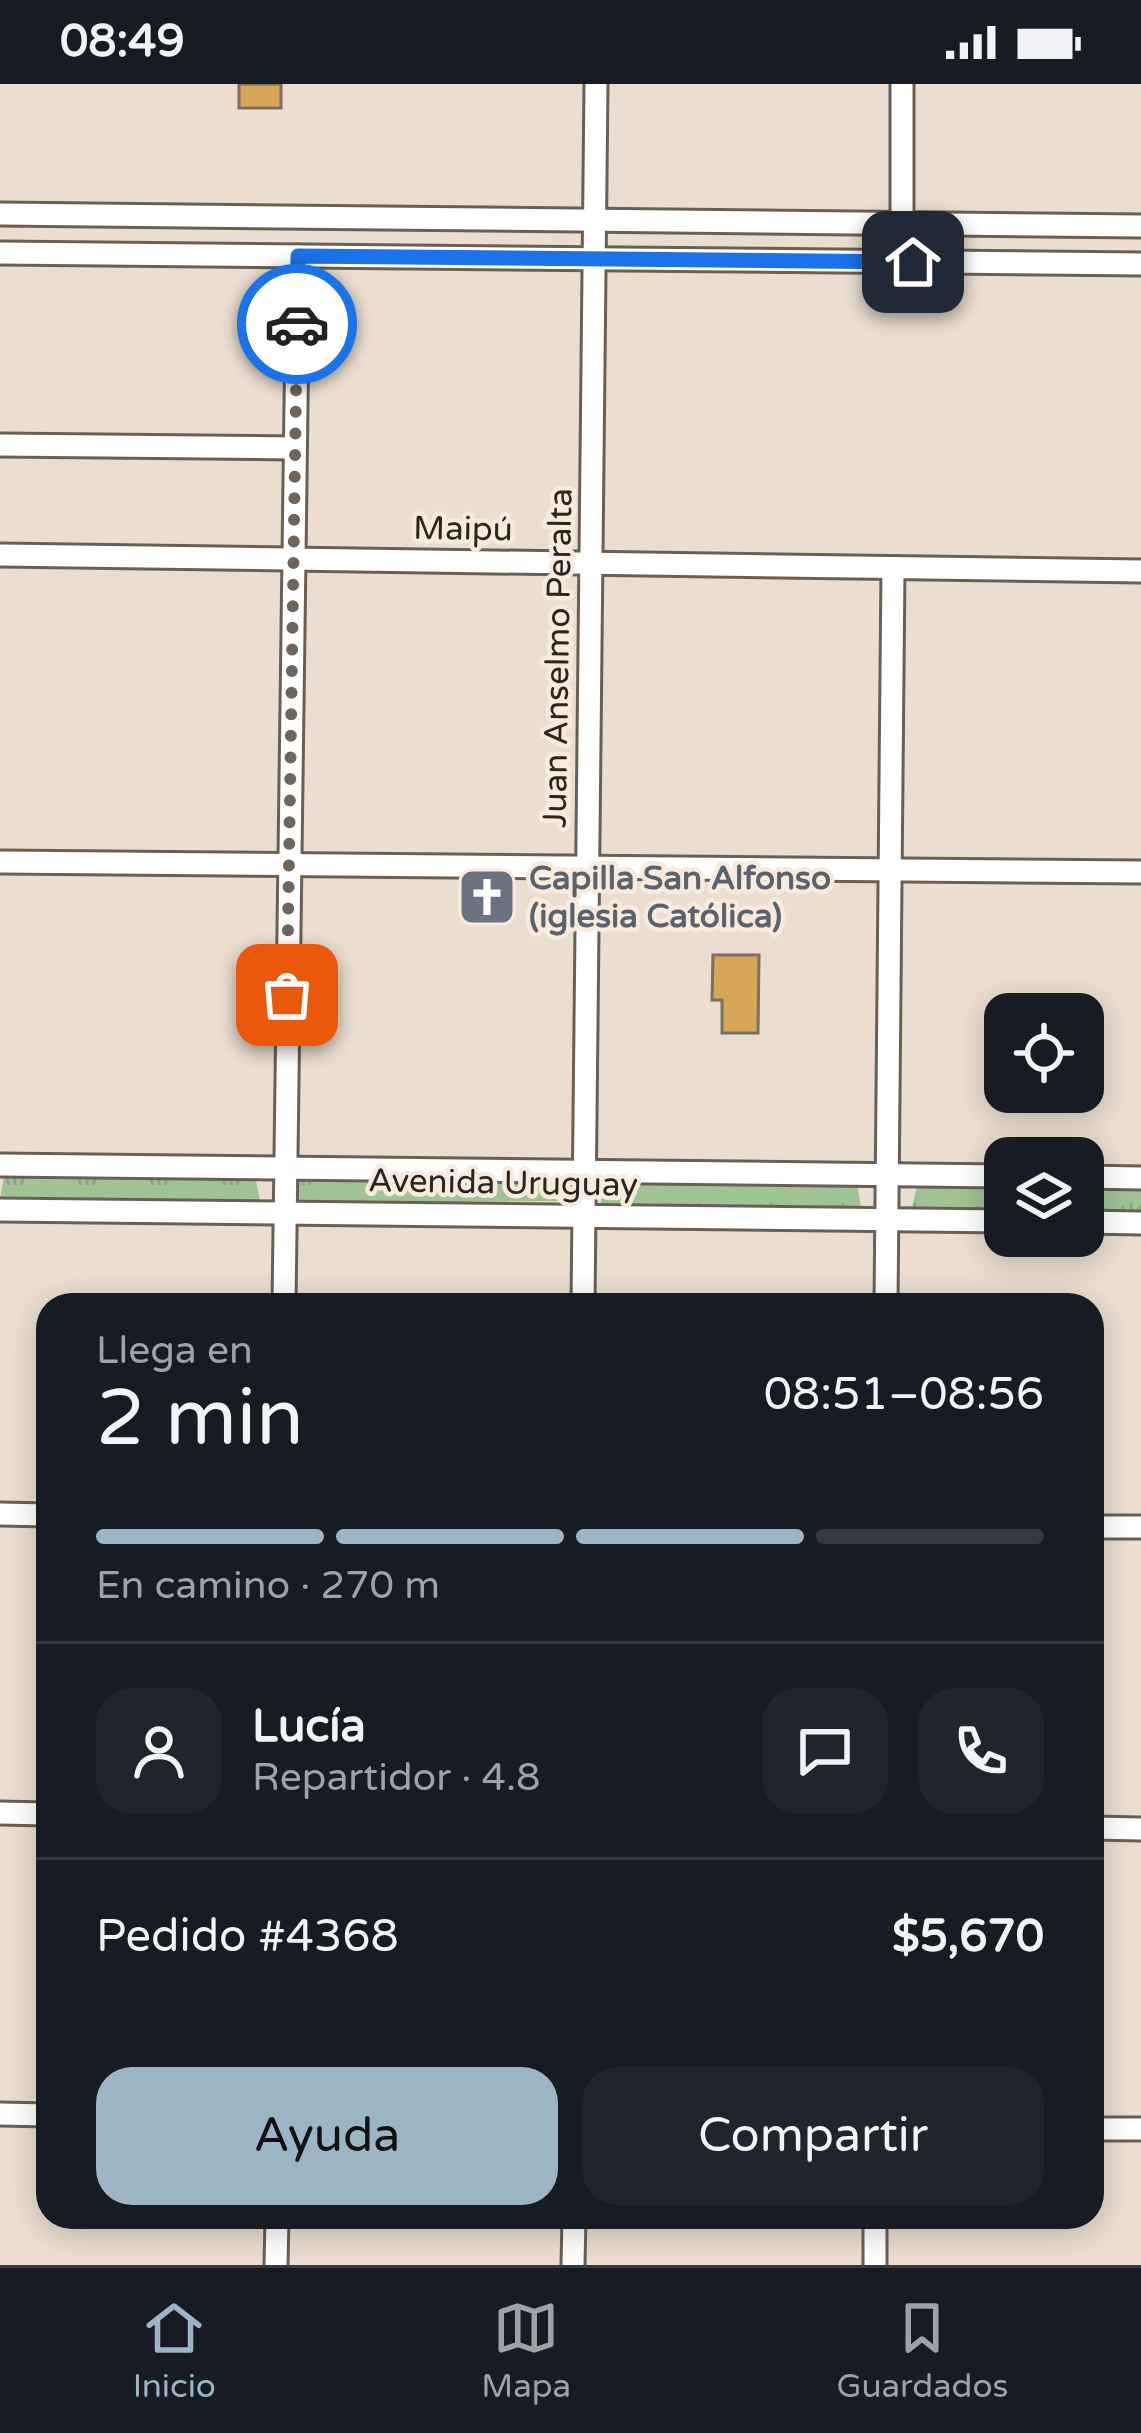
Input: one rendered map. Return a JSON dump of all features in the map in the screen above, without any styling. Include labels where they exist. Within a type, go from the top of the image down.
[{"type":"street","name":"Juan Anselmo Peralta","points":[[583,1293],[596,84]]},
{"type":"street","points":[[902,84],[902,223]]},
{"type":"street","points":[[0,214],[1141,226]]},
{"type":"street","points":[[0,253],[1141,264]]},
{"type":"street","points":[[284,1293],[298,256]]},
{"type":"street","points":[[0,445],[294,448]]},
{"type":"street","name":"Maipú","points":[[0,555],[1141,571]]},
{"type":"street","points":[[886,1293],[893,568]]},
{"type":"street","points":[[0,862],[1141,872]]},
{"type":"street","name":"Avenida Uruguay","points":[[0,1165],[984,1176]]},
{"type":"street","points":[[1104,1177],[1141,1178]]},
{"type":"street","name":"Avenida Uruguay","points":[[0,1210],[984,1221]]},
{"type":"street","points":[[1104,1222],[1141,1223]]},
{"type":"street","points":[[0,1514],[36,1515]]},
{"type":"street","points":[[1104,1527],[1141,1527]]},
{"type":"street","points":[[0,1813],[36,1814]]},
{"type":"street","points":[[1104,1828],[1141,1829]]},
{"type":"street","points":[[0,2114],[36,2115]]},
{"type":"street","points":[[1104,2129],[1141,2129]]},
{"type":"street","points":[[276,2265],[277,2229]]},
{"type":"street","points":[[573,2265],[574,2229]]},
{"type":"street","points":[[875,2229],[875,2265]]},
{"type":"green space","points":[[4,1174],[255,1176],[260,1200],[0,1201]]},
{"type":"green space","points":[[301,1175],[553,1177],[557,1201],[301,1204],[296,1200]]},
{"type":"green space","points":[[606,1181],[857,1183],[861,1207],[600,1206]]},
{"type":"green space","points":[[918,1182],[984,1182],[984,1211],[918,1211],[912,1207]]},
{"type":"green space","points":[[1104,1183],[1141,1184],[1141,1211],[1104,1211]]},
{"type":"building","points":[[239,84],[281,84],[281,108],[239,108]]},
{"type":"building","points":[[713,955],[759,955],[758,1033],[722,1033],[722,1000],[712,1000]]},
{"type":"way so far","points":[[287,995],[297,324]]},
{"type":"place","name":"Capilla San Alfonso (iglesia Católica)","points":[[487,897]]},
{"type":"route","points":[[297,324],[298,256],[913,262]]}]
